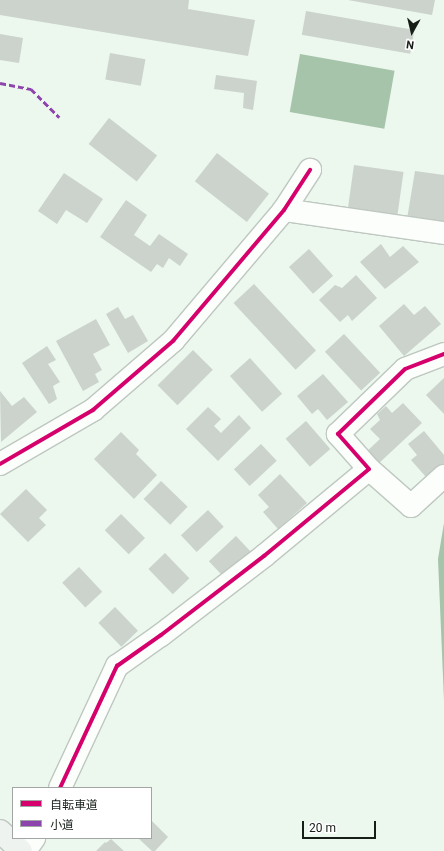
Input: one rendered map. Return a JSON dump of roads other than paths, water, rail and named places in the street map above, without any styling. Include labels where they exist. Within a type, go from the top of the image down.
[{"type":"street","points":[[0,464],[93,410],[173,341],[284,210],[310,170]]},
{"type":"street","points":[[284,210],[444,233]]},
{"type":"street","points":[[444,354],[405,369],[338,434],[369,469],[411,506],[444,476]]},
{"type":"street","points":[[60,787],[117,666],[161,635],[264,556],[369,469]]},
{"type":"street","points":[[0,831],[21,851]]},
{"type":"street","points":[[25,851],[33,839]]}]
